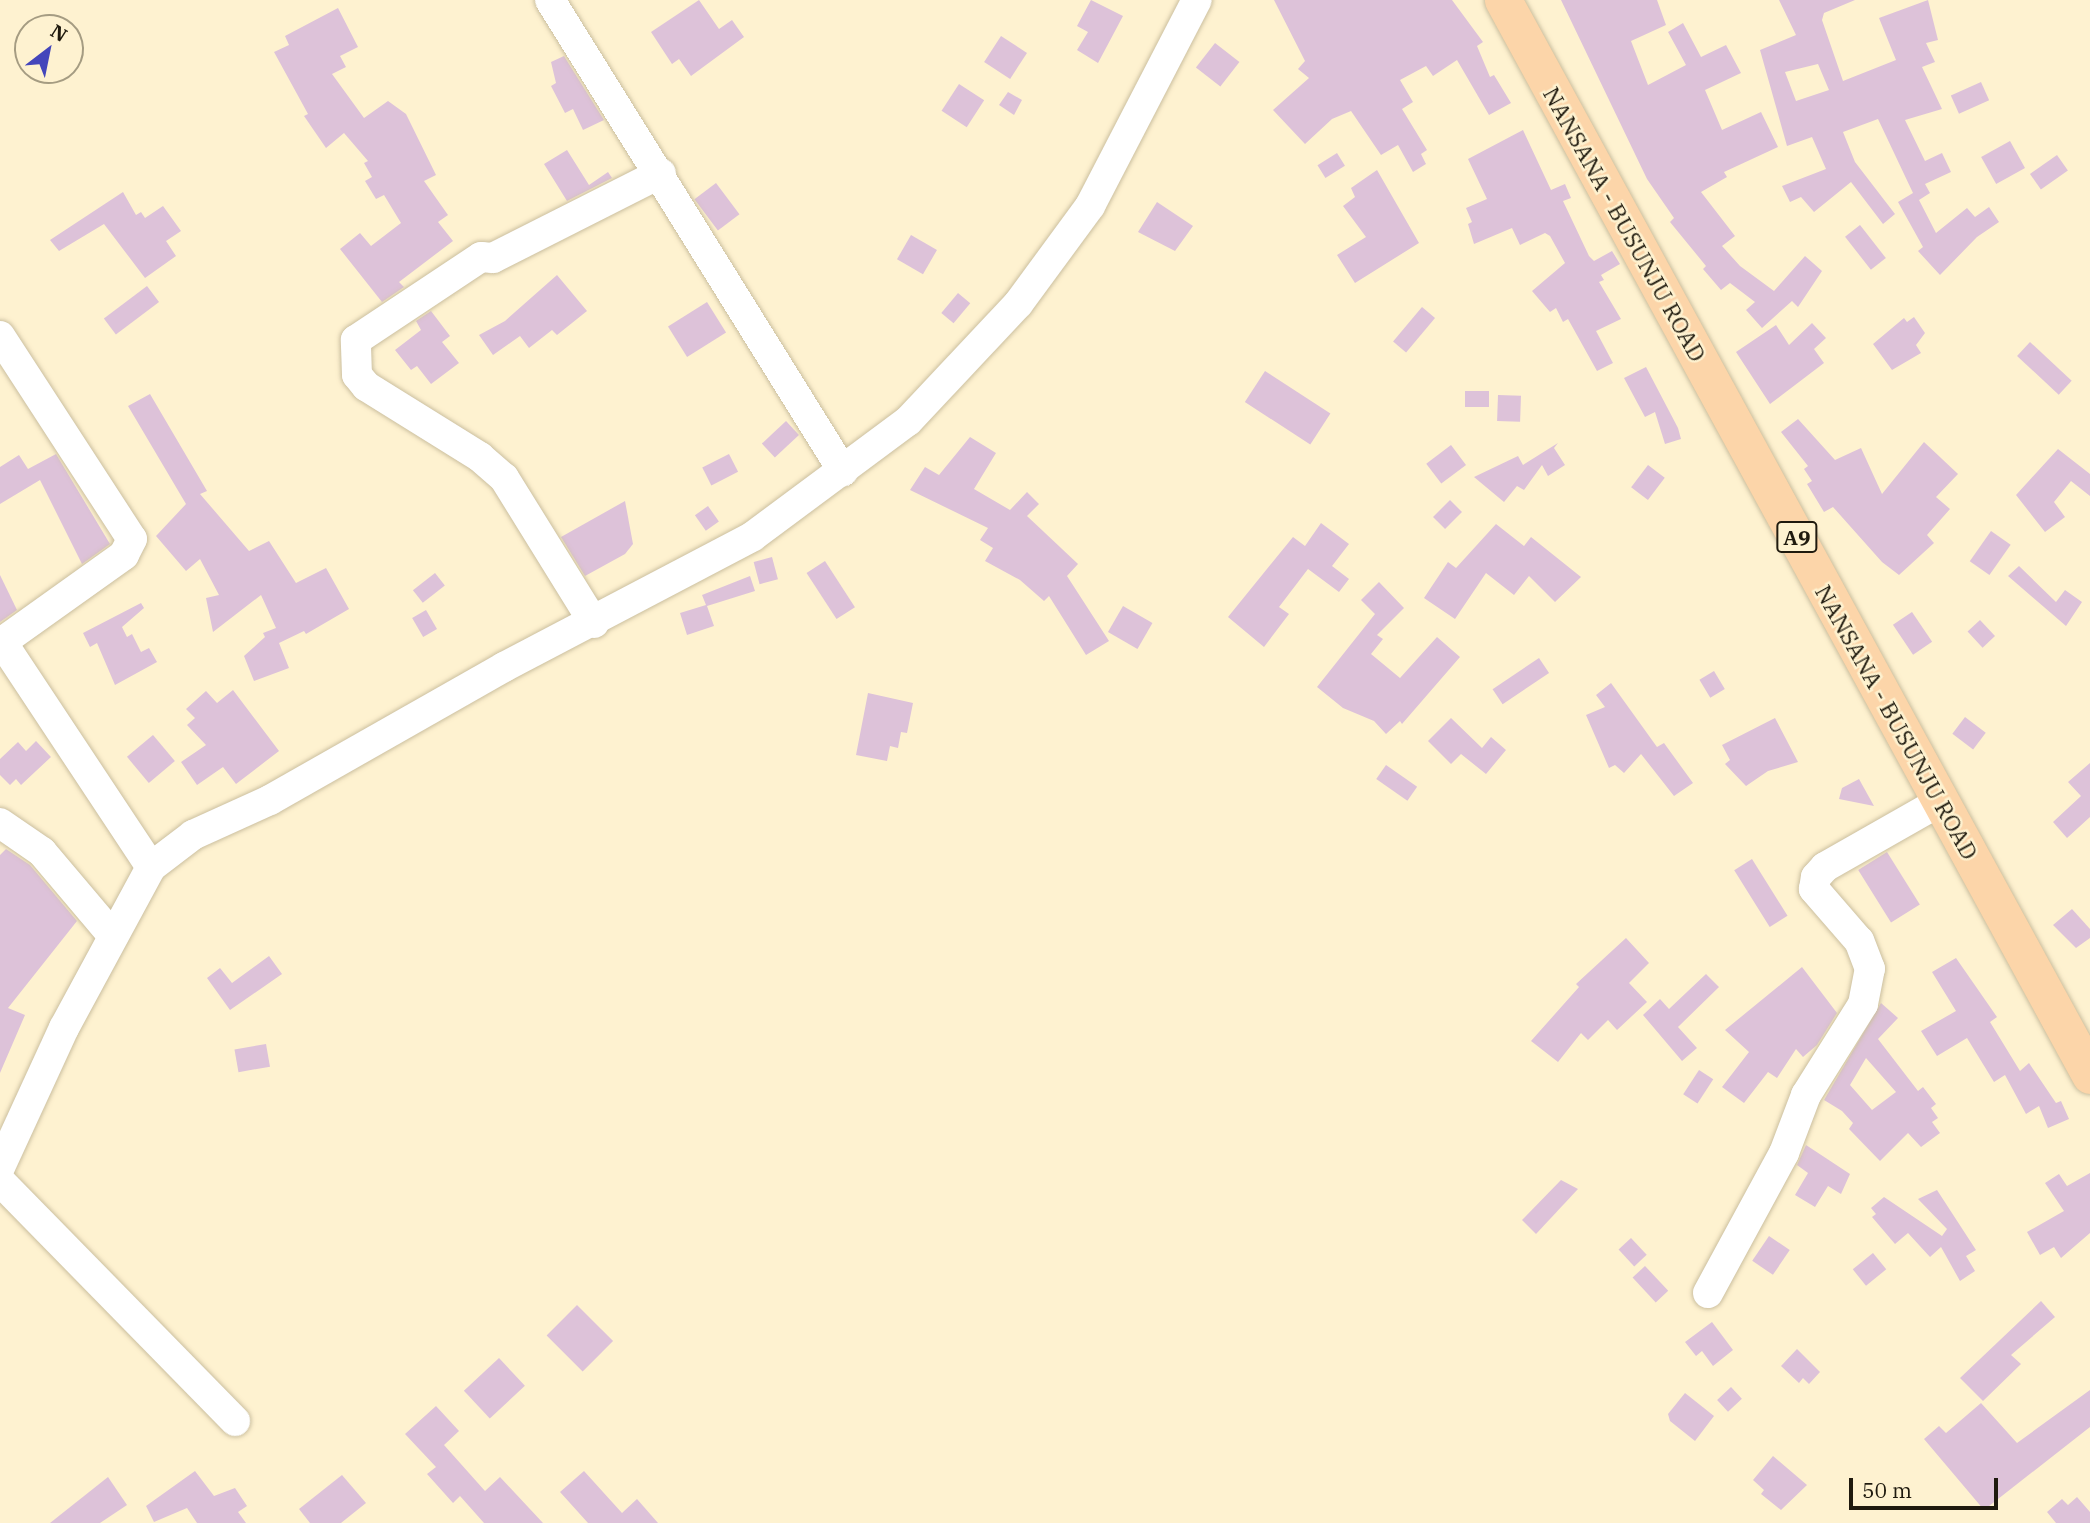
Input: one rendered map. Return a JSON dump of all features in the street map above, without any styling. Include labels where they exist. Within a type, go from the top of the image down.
[{"type":"main road","name":"NANSANA - BUSUNJU ROAD","points":[[1503,0],[2090,1075]]},
{"type":"street","points":[[550,0],[661,173],[843,471]]},
{"type":"street","points":[[0,1167],[113,936],[151,867],[193,835],[270,800],[504,667],[594,623],[753,536],[908,421],[1045,271],[1090,206],[1197,0]]},
{"type":"street","points":[[594,623],[504,478],[480,457],[366,386],[358,374],[356,340],[481,257],[493,258],[661,173]]},
{"type":"street","points":[[0,336],[132,539],[124,555],[2,642],[13,665],[151,867]]},
{"type":"street","points":[[1708,1293],[1784,1153],[1806,1095],[1863,1004],[1870,969],[1858,941],[1814,889],[1816,877],[1825,867],[1941,801]]},
{"type":"street","points":[[0,823],[41,852],[113,936]]},
{"type":"street","points":[[0,1181],[235,1421]]},
{"type":"building","points":[[699,0],[719,29],[732,20],[744,37],[691,76],[679,59],[672,64],[651,32]]},
{"type":"building","points":[[1091,0],[1123,16],[1098,63],[1077,50],[1088,32],[1077,26]]},
{"type":"building","points":[[1274,0],[1452,0],[1483,42],[1477,46],[1490,77],[1494,75],[1511,103],[1489,115],[1457,60],[1433,76],[1426,66],[1400,80],[1413,102],[1402,109],[1427,150],[1421,154],[1426,164],[1413,172],[1398,145],[1381,155],[1351,111],[1332,119],[1305,144],[1273,110],[1309,78],[1298,69],[1305,61]]},
{"type":"building","points":[[1561,0],[1657,0],[1666,25],[1631,41],[1648,85],[1686,65],[1668,32],[1683,23],[1701,57],[1726,45],[1741,73],[1705,90],[1722,130],[1761,112],[1778,147],[1724,172],[1727,177],[1701,192],[1735,236],[1722,246],[1740,266],[1774,291],[1805,256],[1822,271],[1798,307],[1792,301],[1762,328],[1746,310],[1755,302],[1730,283],[1721,290],[1703,269],[1706,266],[1670,222],[1674,218],[1647,179]]},
{"type":"building","points":[[1779,0],[1855,0],[1824,13],[1822,20],[1843,81],[1896,60],[1879,18],[1928,0],[1938,40],[1926,43],[1935,62],[1922,67],[1942,109],[1905,120],[1925,161],[1942,153],[1951,172],[1925,184],[1930,193],[1919,200],[1936,233],[1967,208],[1975,217],[1989,207],[1999,222],[1977,237],[1940,275],[1918,251],[1923,247],[1898,202],[1913,193],[1878,119],[1843,132],[1855,162],[1895,214],[1883,224],[1851,182],[1814,212],[1801,197],[1790,202],[1782,186],[1826,169],[1812,137],[1787,146],[1760,50],[1796,35]],"holes":[[[1818,64],[1829,90],[1796,101],[1785,72]]]},
{"type":"building","points":[[338,8],[358,47],[340,56],[346,67],[332,74],[364,118],[388,101],[406,114],[436,175],[424,181],[448,215],[438,222],[453,241],[399,282],[404,287],[382,302],[340,249],[360,233],[371,246],[401,223],[384,195],[376,199],[365,181],[372,177],[364,163],[368,161],[344,133],[326,148],[304,116],[308,114],[274,52],[289,45],[285,36]]},
{"type":"building","points":[[1001,36],[1027,53],[1010,79],[984,62]]},
{"type":"building","points":[[1215,43],[1239,62],[1220,87],[1196,67]]},
{"type":"building","points":[[564,56],[604,120],[583,130],[573,109],[565,113],[551,86],[556,83],[551,62]]},
{"type":"building","points":[[1981,82],[1989,100],[1959,114],[1951,95]]},
{"type":"building","points":[[959,84],[984,100],[967,127],[942,111]]},
{"type":"building","points":[[1008,92],[1022,100],[1014,115],[999,105]]},
{"type":"building","points":[[1523,130],[1551,190],[1565,184],[1571,198],[1563,201],[1589,256],[1594,261],[1612,251],[1620,264],[1601,275],[1604,280],[1599,282],[1621,319],[1596,331],[1613,363],[1597,371],[1568,319],[1563,322],[1556,308],[1550,312],[1532,291],[1565,263],[1550,236],[1545,233],[1520,245],[1512,228],[1474,244],[1468,224],[1472,222],[1466,208],[1487,199],[1468,159]]},
{"type":"building","points":[[2010,141],[2025,168],[1996,184],[1981,157]]},
{"type":"building","points":[[567,150],[589,185],[608,172],[612,178],[567,201],[544,164]]},
{"type":"building","points":[[1337,153],[1345,166],[1325,178],[1317,165]]},
{"type":"building","points":[[2057,155],[2068,171],[2041,189],[2030,174]]},
{"type":"building","points":[[1377,170],[1419,243],[1355,283],[1337,255],[1366,237],[1343,206],[1355,197],[1351,188]]},
{"type":"building","points":[[716,183],[739,214],[718,230],[694,199]]},
{"type":"building","points":[[123,192],[136,215],[141,212],[145,218],[163,206],[181,231],[166,241],[176,256],[145,278],[104,224],[59,251],[50,240]]},
{"type":"building","points":[[1157,202],[1193,226],[1175,251],[1138,232]]},
{"type":"building","points":[[1860,225],[1886,258],[1871,270],[1845,237]]},
{"type":"building","points":[[911,235],[937,250],[923,274],[897,259]]},
{"type":"building","points":[[557,275],[587,311],[557,335],[552,330],[529,348],[520,336],[493,355],[479,335],[505,321]]},
{"type":"building","points":[[147,286],[159,302],[116,334],[104,318]]},
{"type":"building","points":[[958,293],[970,303],[954,323],[941,313]]},
{"type":"building","points":[[707,302],[726,333],[687,357],[668,326]]},
{"type":"building","points":[[1422,307],[1435,318],[1406,352],[1393,341]]},
{"type":"building","points":[[431,311],[450,336],[442,342],[459,363],[431,384],[417,366],[411,370],[395,350],[421,330],[416,321]]},
{"type":"building","points":[[1914,317],[1925,333],[1916,345],[1921,353],[1892,370],[1873,344],[1904,318],[1907,322]]},
{"type":"building","points":[[1812,323],[1826,338],[1814,349],[1824,363],[1770,404],[1736,352],[1776,325],[1789,345]]},
{"type":"building","points":[[2030,342],[2072,381],[2059,395],[2017,356]]},
{"type":"building","points":[[1646,367],[1678,428],[1681,439],[1665,444],[1655,412],[1645,417],[1624,378]]},
{"type":"building","points":[[1265,371],[1330,413],[1310,445],[1245,402]]},
{"type":"building","points":[[1465,391],[1489,391],[1489,407],[1465,407]]},
{"type":"building","points":[[150,394],[207,491],[200,494],[249,551],[269,541],[296,583],[326,568],[349,609],[306,634],[304,631],[279,643],[289,668],[254,681],[244,656],[265,637],[263,633],[276,628],[261,595],[213,632],[206,598],[219,595],[200,559],[186,571],[156,536],[186,504],[128,406]]},
{"type":"building","points":[[1498,395],[1521,396],[1520,422],[1497,421]]},
{"type":"building","points":[[1798,419],[1835,460],[1861,448],[1882,494],[1924,442],[1958,474],[1936,497],[1950,509],[1927,535],[1934,543],[1899,575],[1882,562],[1833,507],[1824,512],[1807,484],[1812,481],[1804,469],[1808,466],[1781,432]]},
{"type":"building","points":[[786,421],[799,435],[775,457],[762,444]]},
{"type":"building","points":[[970,437],[996,453],[974,489],[1010,510],[1027,492],[1039,504],[1027,516],[1078,564],[1067,576],[1109,641],[1086,655],[1049,596],[1044,601],[1020,580],[985,561],[993,548],[980,540],[988,528],[910,490],[925,467],[939,475]]},
{"type":"building","points":[[1558,443],[1554,448],[1565,465],[1548,476],[1542,465],[1524,490],[1517,486],[1504,502],[1474,477],[1518,456],[1523,465]]},
{"type":"building","points":[[1451,445],[1466,465],[1441,484],[1426,464]]},
{"type":"building","points":[[2058,449],[2090,474],[2090,496],[2071,481],[2054,502],[2065,517],[2045,532],[2016,495]]},
{"type":"building","points":[[56,454],[110,544],[82,564],[40,480],[0,504],[0,467],[19,455],[28,469]]},
{"type":"building","points":[[729,454],[738,472],[711,485],[702,468]]},
{"type":"building","points":[[1648,465],[1665,478],[1648,500],[1631,487]]},
{"type":"building","points":[[1450,500],[1462,512],[1445,529],[1433,517]]},
{"type":"building","points":[[625,501],[633,544],[625,554],[585,576],[561,537]]},
{"type":"building","points":[[708,506],[719,522],[706,531],[695,515]]},
{"type":"building","points":[[1321,523],[1349,544],[1332,566],[1349,579],[1339,592],[1308,569],[1279,607],[1289,614],[1264,647],[1228,617],[1293,537],[1305,546]]},
{"type":"building","points":[[1496,524],[1524,546],[1531,537],[1581,577],[1555,602],[1529,576],[1514,595],[1486,573],[1455,619],[1424,598],[1448,562],[1456,568]]},
{"type":"building","points":[[1991,531],[2011,545],[1989,575],[1970,561]]},
{"type":"building","points":[[772,557],[778,579],[760,584],[754,562]]},
{"type":"building","points":[[825,561],[855,607],[837,619],[807,573]]},
{"type":"building","points":[[2019,566],[2056,602],[2065,590],[2082,602],[2066,626],[2008,576]]},
{"type":"building","points":[[435,573],[445,586],[423,603],[413,590]]},
{"type":"building","points":[[0,575],[17,610],[0,622]]},
{"type":"building","points":[[750,576],[755,591],[707,606],[714,626],[687,635],[680,613],[706,605],[702,595]]},
{"type":"building","points":[[1379,582],[1404,608],[1377,635],[1383,639],[1371,654],[1400,678],[1437,637],[1460,657],[1402,724],[1400,721],[1386,734],[1374,721],[1343,708],[1317,687],[1375,614],[1361,600]]},
{"type":"building","points":[[141,603],[144,608],[122,627],[127,637],[132,634],[141,652],[149,648],[157,662],[115,685],[97,643],[90,647],[83,633]]},
{"type":"building","points":[[1123,606],[1152,623],[1137,649],[1108,632]]},
{"type":"building","points":[[426,610],[437,629],[423,637],[412,618]]},
{"type":"building","points":[[1912,612],[1932,642],[1913,655],[1893,625]]},
{"type":"building","points":[[1980,620],[1995,636],[1983,648],[1968,632]]},
{"type":"building","points":[[1539,658],[1549,673],[1503,704],[1493,689]]},
{"type":"building","points":[[1714,671],[1725,689],[1710,698],[1699,680]]},
{"type":"building","points":[[1611,683],[1657,747],[1664,743],[1693,783],[1674,796],[1641,754],[1624,773],[1615,765],[1609,768],[1586,715],[1605,707],[1596,695]]},
{"type":"building","points":[[233,690],[279,751],[236,784],[223,767],[197,785],[181,762],[206,745],[187,725],[195,718],[186,709],[206,691],[217,703]]},
{"type":"building","points":[[868,693],[913,703],[907,733],[901,732],[898,748],[890,746],[887,761],[856,755]]},
{"type":"building","points":[[1965,717],[1986,733],[1973,749],[1952,734]]},
{"type":"building","points":[[1451,718],[1482,748],[1491,737],[1506,750],[1486,774],[1461,754],[1451,764],[1428,741]]},
{"type":"building","points":[[1775,718],[1798,762],[1768,771],[1746,786],[1725,764],[1730,760],[1722,745]]},
{"type":"building","points":[[153,735],[175,761],[149,783],[127,757]]},
{"type":"building","points":[[36,741],[51,757],[21,785],[16,779],[10,785],[0,775],[0,759],[18,742],[26,751]]},
{"type":"building","points":[[2090,763],[2090,817],[2067,838],[2053,822],[2081,796],[2068,782]]},
{"type":"building","points":[[1386,765],[1417,787],[1407,801],[1376,779]]},
{"type":"building","points":[[1859,779],[1874,806],[1839,799],[1842,788]]},
{"type":"building","points":[[6,849],[30,865],[77,921],[8,1008],[25,1015],[0,1073],[0,855]]},
{"type":"building","points":[[1887,852],[1920,905],[1891,923],[1858,870]]},
{"type":"building","points":[[1752,859],[1788,916],[1770,927],[1734,870]]},
{"type":"building","points":[[2072,909],[2090,929],[2090,938],[2076,948],[2053,925]]},
{"type":"building","points":[[1626,938],[1649,963],[1629,983],[1647,1002],[1617,1030],[1608,1020],[1588,1040],[1581,1033],[1558,1062],[1531,1041],[1579,987],[1576,984]]},
{"type":"building","points":[[269,956],[282,974],[230,1010],[207,978],[220,968],[232,983]]},
{"type":"building","points":[[1956,958],[1997,1017],[1990,1022],[2020,1071],[2029,1063],[2056,1103],[2061,1101],[2069,1119],[2048,1128],[2039,1106],[2026,1114],[2005,1075],[1994,1082],[1967,1038],[1937,1056],[1921,1031],[1956,1011],[1932,972]]},
{"type":"building","points":[[1802,967],[1837,1013],[1817,1045],[1803,1057],[1796,1049],[1777,1078],[1768,1072],[1744,1103],[1722,1087],[1749,1052],[1725,1030]]},
{"type":"building","points":[[1706,974],[1719,987],[1678,1027],[1697,1048],[1682,1061],[1643,1015],[1660,999],[1669,1009]]},
{"type":"building","points":[[1881,1003],[1898,1018],[1878,1039],[1918,1091],[1923,1087],[1936,1104],[1931,1108],[1938,1118],[1932,1122],[1940,1133],[1921,1147],[1908,1133],[1880,1161],[1849,1129],[1853,1123],[1842,1111],[1824,1100]],"holes":[[[1866,1058],[1896,1092],[1872,1110],[1850,1085]]]},
{"type":"building","points":[[266,1044],[270,1067],[238,1072],[234,1050]]},
{"type":"building","points":[[1699,1070],[1713,1079],[1697,1104],[1683,1094]]},
{"type":"building","points":[[1806,1145],[1850,1174],[1841,1194],[1828,1186],[1815,1207],[1795,1195],[1808,1173],[1797,1165]]},
{"type":"building","points":[[2090,1173],[2090,1233],[2061,1258],[2054,1247],[2040,1255],[2027,1232],[2064,1211],[2045,1183],[2059,1174],[2067,1186]]},
{"type":"building","points":[[1561,1180],[1578,1189],[1536,1234],[1522,1220]]},
{"type":"building","points":[[1937,1190],[1976,1250],[1966,1256],[1975,1271],[1960,1281],[1941,1247],[1930,1257],[1908,1233],[1895,1244],[1872,1217],[1876,1214],[1871,1208],[1884,1197],[1942,1236],[1947,1229],[1918,1199]]},
{"type":"building","points":[[1769,1236],[1790,1250],[1773,1275],[1752,1261]]},
{"type":"building","points":[[1631,1238],[1647,1255],[1634,1266],[1619,1250]]},
{"type":"building","points":[[1873,1253],[1886,1269],[1866,1286],[1853,1269]]},
{"type":"building","points":[[1645,1266],[1668,1291],[1656,1302],[1633,1278]]},
{"type":"building","points":[[2041,1301],[2055,1317],[2011,1355],[2021,1364],[1983,1401],[1960,1378]]},
{"type":"building","points":[[577,1305],[613,1341],[583,1371],[547,1335]]},
{"type":"building","points":[[1712,1322],[1733,1350],[1713,1366],[1702,1351],[1696,1356],[1685,1342]]},
{"type":"building","points":[[1797,1349],[1820,1372],[1809,1384],[1803,1378],[1799,1383],[1781,1366]]},
{"type":"building","points":[[499,1358],[525,1386],[490,1419],[464,1391]]},
{"type":"building","points":[[1731,1387],[1742,1399],[1728,1412],[1717,1400]]},
{"type":"building","points":[[2090,1390],[2090,1427],[1984,1510],[1924,1439],[1939,1426],[1946,1433],[1981,1403],[2017,1443]]},
{"type":"building","points":[[1685,1393],[1714,1416],[1695,1441],[1670,1421],[1668,1414]]},
{"type":"building","points":[[436,1406],[459,1431],[444,1445],[485,1491],[500,1477],[543,1523],[484,1523],[460,1496],[453,1503],[427,1474],[436,1467],[405,1434]]},
{"type":"building","points":[[1773,1456],[1807,1485],[1781,1510],[1761,1494],[1764,1490],[1753,1480]]},
{"type":"building","points":[[195,1471],[214,1496],[235,1488],[247,1506],[238,1512],[246,1523],[197,1523],[187,1508],[154,1522],[146,1506]]},
{"type":"building","points":[[584,1471],[622,1513],[637,1499],[658,1523],[588,1523],[560,1492]]},
{"type":"building","points":[[342,1475],[366,1503],[341,1523],[310,1523],[299,1509]]},
{"type":"building","points":[[108,1477],[127,1505],[100,1523],[50,1523]]},
{"type":"building","points":[[2077,1497],[2090,1512],[2090,1523],[2056,1523],[2047,1512],[2062,1499],[2068,1505]]}]
